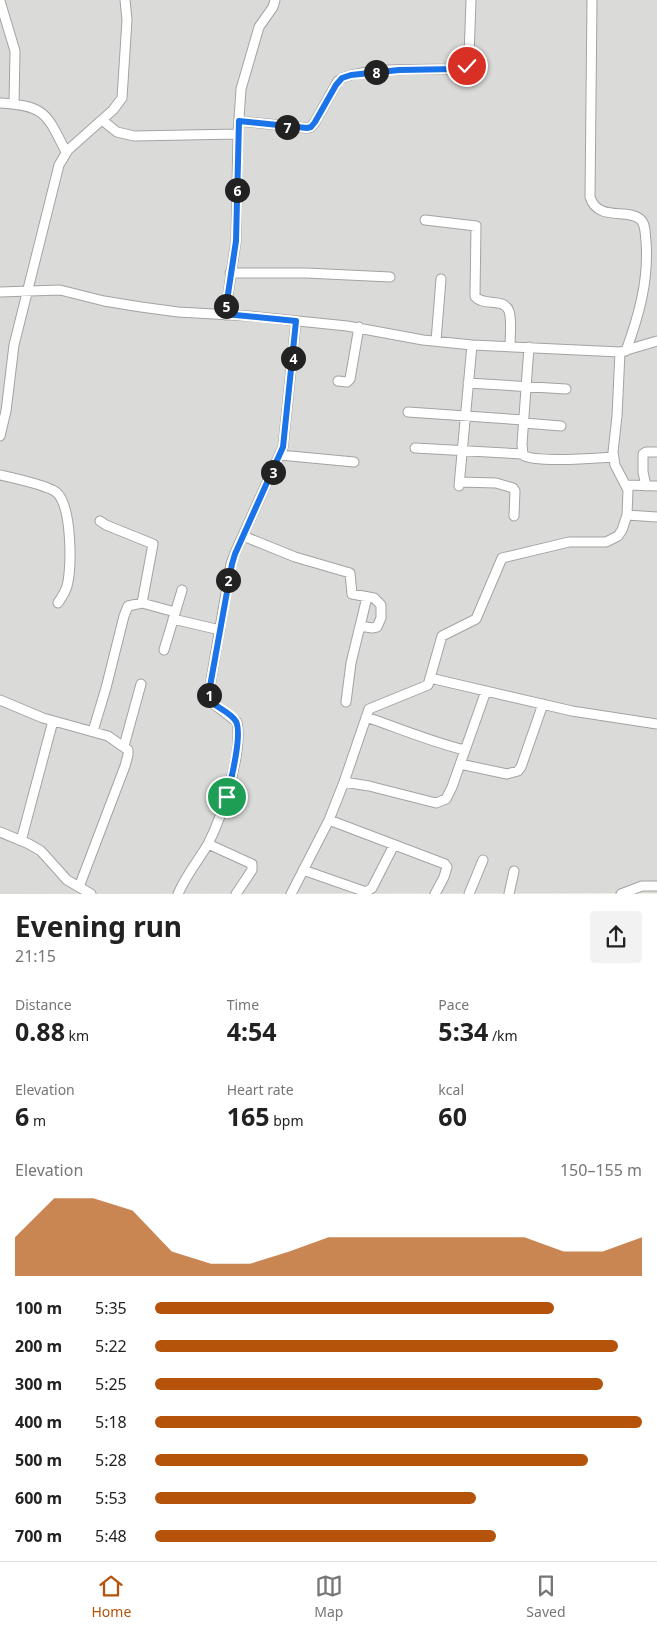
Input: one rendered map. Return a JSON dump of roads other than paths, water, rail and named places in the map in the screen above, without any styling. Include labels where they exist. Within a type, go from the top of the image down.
[{"type":"street","points":[[0,436],[12,354],[59,165],[66,152],[102,120],[120,101],[123,93],[127,20],[125,0]]},
{"type":"street","points":[[225,314],[236,241],[238,134],[241,89],[251,52],[262,22],[270,12],[275,0]]},
{"type":"street","points":[[291,894],[329,820],[369,709],[428,685],[442,636],[476,619],[502,558],[569,542],[606,542],[618,536],[622,530],[627,515],[627,485],[613,457],[623,351],[642,299],[647,264],[646,236],[645,229],[640,220],[633,216],[604,211],[594,205],[590,197],[592,0]]},
{"type":"street","points":[[0,1],[15,51],[14,104]]},
{"type":"street","points":[[239,121],[307,128],[311,127],[315,122],[342,78],[374,72],[465,67],[468,64],[469,56],[471,1]]},
{"type":"street","points":[[0,103],[34,108],[45,114],[66,152]]},
{"type":"street","points":[[102,120],[117,132],[134,136],[238,134]]},
{"type":"street","points":[[425,220],[476,226],[475,296],[480,301],[497,303],[508,308],[510,316],[510,346]]},
{"type":"street","points":[[230,273],[306,273],[390,277]]},
{"type":"street","points":[[436,341],[441,279]]},
{"type":"street","points":[[0,292],[60,290],[120,304],[178,312],[225,314],[359,327],[406,337],[472,345],[623,351],[657,341]]},
{"type":"street","points":[[178,894],[185,878],[208,844],[227,797],[232,776],[238,734],[237,722],[216,706],[209,697],[230,569],[280,455],[284,441],[296,321]]},
{"type":"street","points":[[338,381],[348,382],[350,379],[359,327]]},
{"type":"street","points":[[472,345],[459,484],[496,483],[514,488],[514,516]]},
{"type":"street","points":[[522,454],[529,347]]},
{"type":"street","points":[[468,383],[566,389]]},
{"type":"street","points":[[408,412],[561,426]]},
{"type":"street","points":[[415,448],[522,454],[528,458],[548,459],[613,457]]},
{"type":"street","points":[[646,486],[643,454],[657,452]]},
{"type":"street","points":[[280,455],[354,462]]},
{"type":"street","points":[[0,475],[52,490],[64,504],[69,532],[69,566],[67,586],[58,603]]},
{"type":"street","points":[[627,485],[657,486]]},
{"type":"street","points":[[627,515],[657,517]]},
{"type":"street","points":[[100,521],[153,544],[142,603]]},
{"type":"street","points":[[243,536],[295,557],[348,572],[351,576],[352,594],[374,598],[381,603],[382,612],[379,626],[375,628],[360,626]]},
{"type":"street","points":[[164,650],[182,590]]},
{"type":"street","points":[[346,702],[352,662],[367,597]]},
{"type":"street","points":[[93,731],[126,609],[130,604],[142,603],[220,630]]},
{"type":"street","points":[[430,678],[572,712],[657,724]]},
{"type":"street","points":[[124,746],[141,684]]},
{"type":"street","points":[[344,782],[369,786],[436,803],[441,802],[449,795],[486,691]]},
{"type":"street","points":[[0,700],[24,712],[108,736],[124,746],[129,752],[84,891],[61,875],[41,851],[0,833]]},
{"type":"street","points":[[460,764],[507,774],[518,771],[542,704]]},
{"type":"street","points":[[366,716],[440,744],[465,750]]},
{"type":"street","points":[[21,841],[53,721]]},
{"type":"street","points":[[329,820],[445,864],[447,867],[446,872],[435,894]]},
{"type":"street","points":[[208,844],[252,864],[252,870],[236,894]]},
{"type":"street","points":[[303,870],[366,892],[372,888],[394,845]]},
{"type":"street","points":[[469,894],[483,860]]},
{"type":"street","points":[[508,894],[514,871]]},
{"type":"street","points":[[620,894],[642,886],[657,886]]}]
